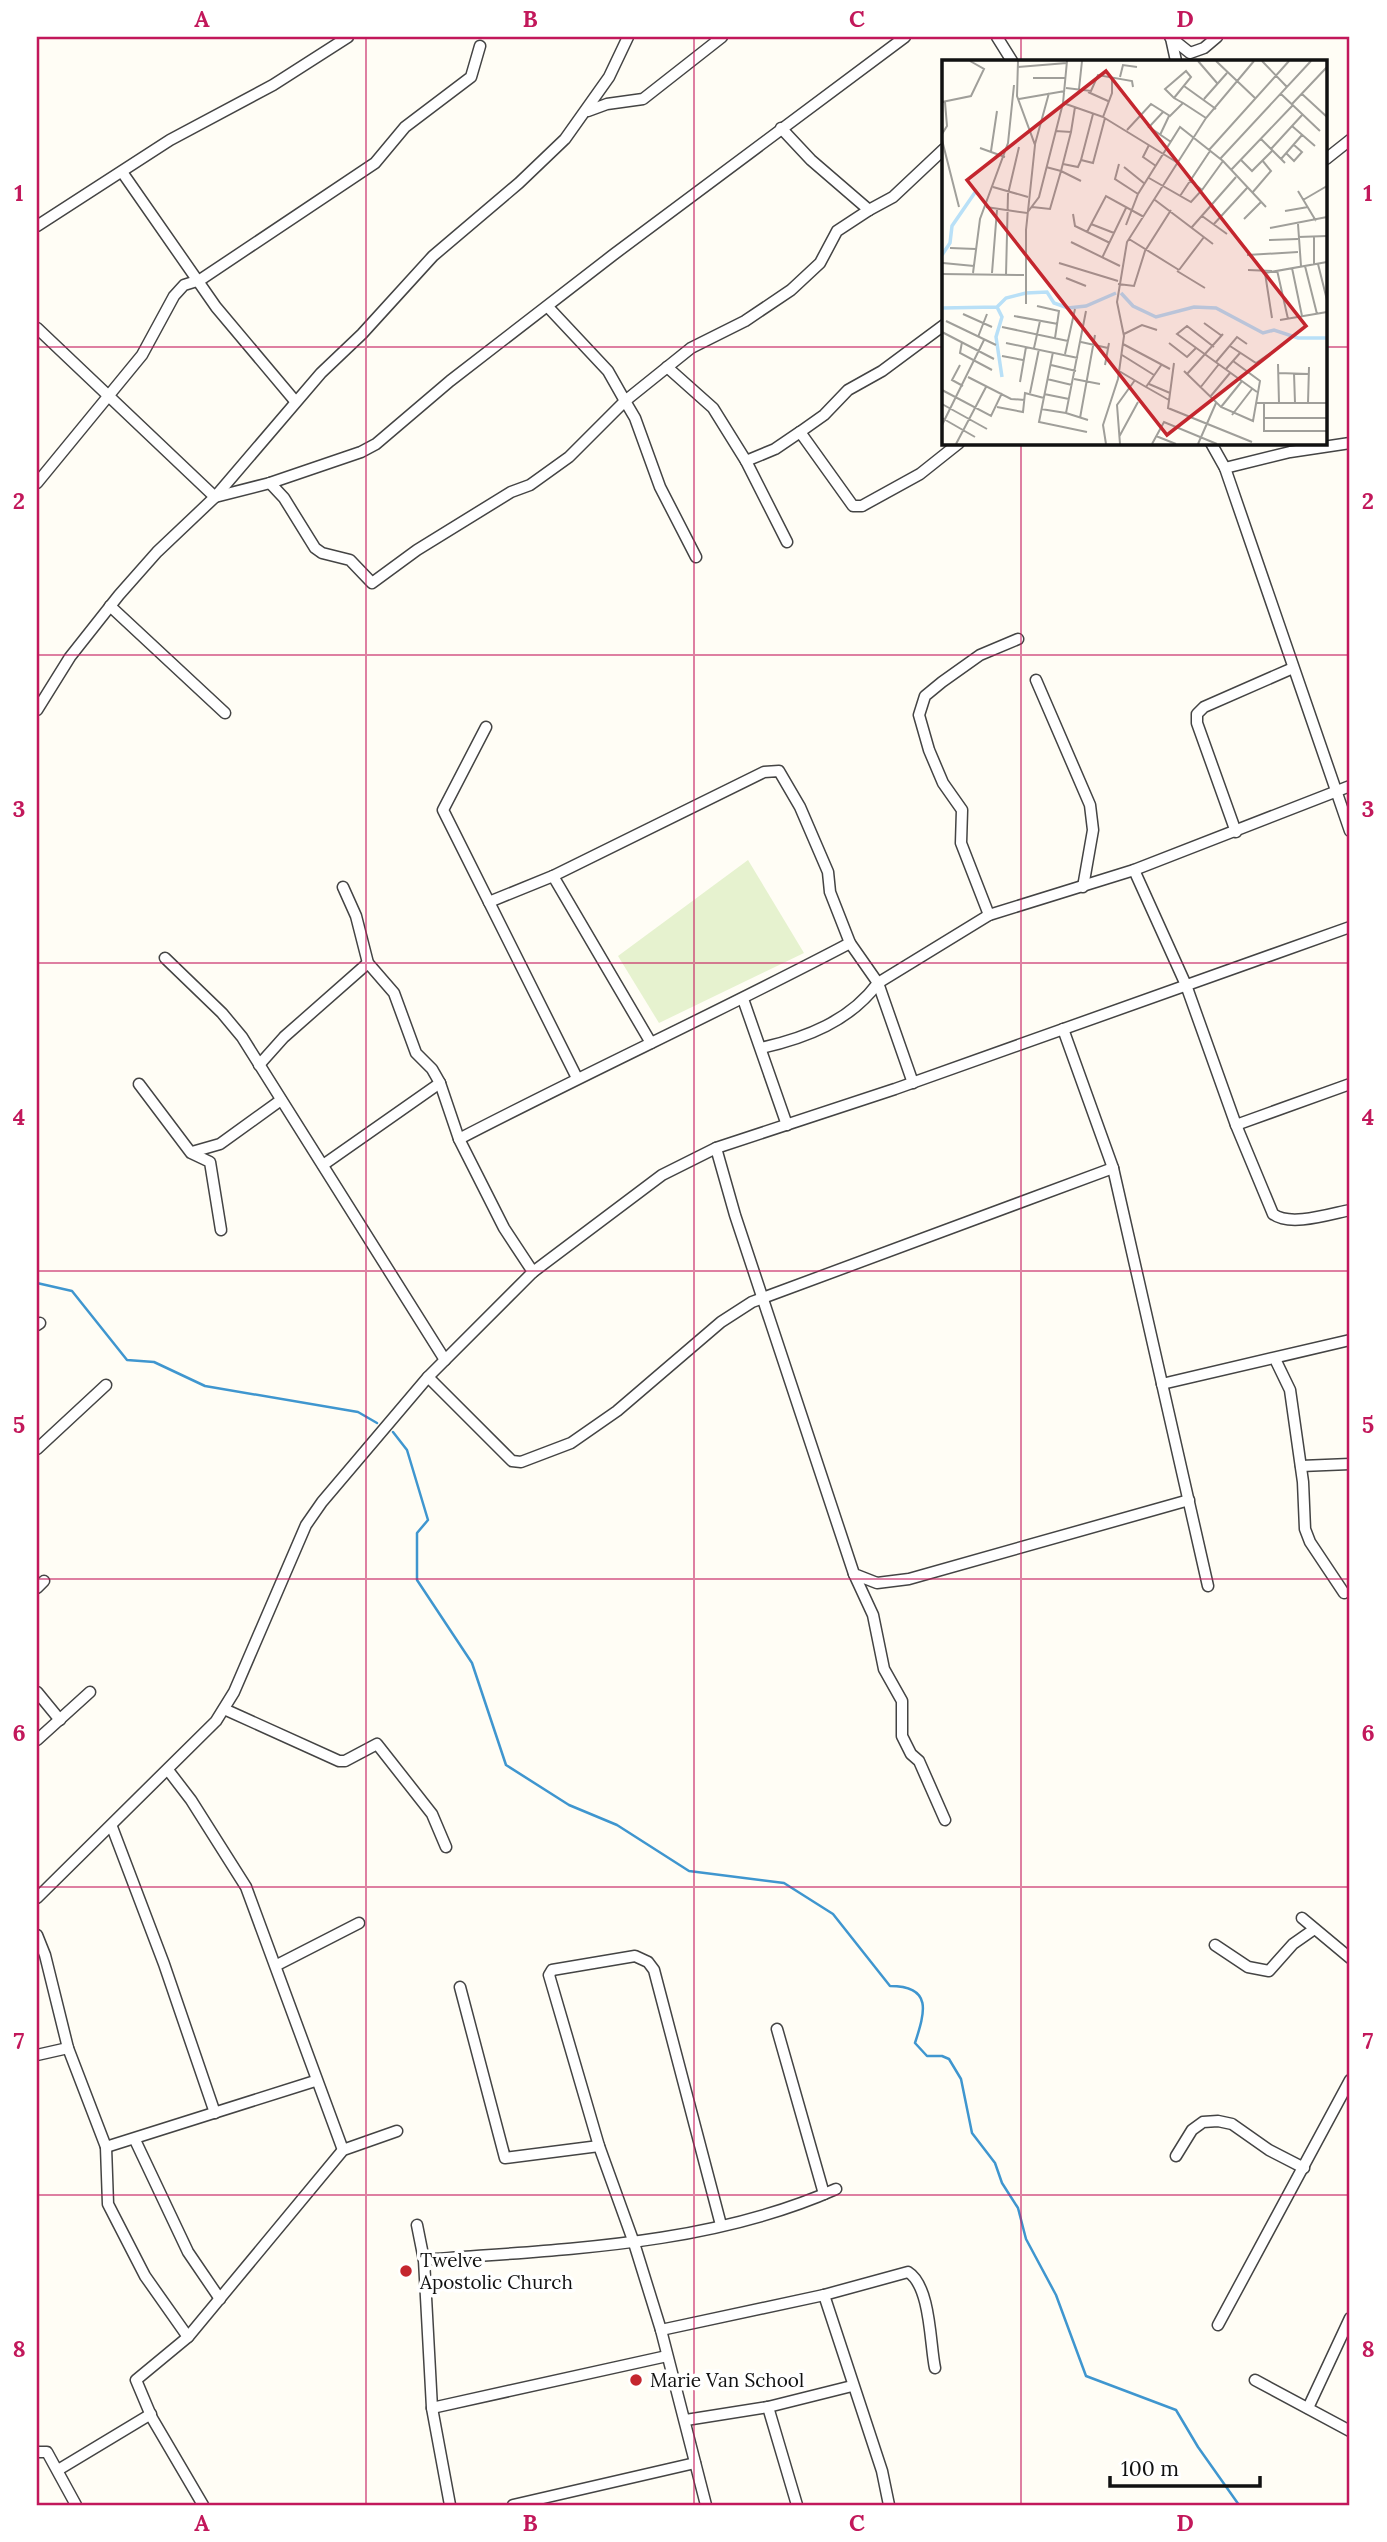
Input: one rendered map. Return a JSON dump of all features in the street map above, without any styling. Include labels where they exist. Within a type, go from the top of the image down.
[{"type":"street","points":[[37,710],[70,657],[110,606],[157,552],[215,497],[295,401],[362,334],[427,262],[519,183],[565,139],[587,112],[621,55],[628,37]]},
{"type":"street","points":[[587,112],[607,104],[643,99],[722,37]]},
{"type":"street","points":[[215,497],[270,483],[361,452],[376,444],[450,381],[780,128],[905,37]]},
{"type":"street","points":[[997,37],[1011,60]]},
{"type":"street","points":[[1170,37],[1189,53],[1203,48],[1217,37]]},
{"type":"street","points":[[1170,37],[1176,60]]},
{"type":"street","points":[[37,226],[170,140],[273,85],[345,38]]},
{"type":"street","points":[[37,483],[142,355],[174,296],[184,285],[201,280],[375,163],[405,127],[471,78],[480,46]]},
{"type":"street","points":[[780,128],[811,160],[869,210]]},
{"type":"street","points":[[1328,157],[1350,140]]},
{"type":"street","points":[[270,483],[284,498],[314,548],[321,553],[350,561],[372,583],[417,550],[511,492],[530,485],[569,457],[625,401],[691,348],[745,321],[791,290],[820,263],[837,231],[892,197],[942,151]]},
{"type":"street","points":[[122,172],[201,280],[216,307],[295,401]]},
{"type":"street","points":[[548,307],[608,371],[635,418],[660,487],[696,557]]},
{"type":"street","points":[[746,461],[775,449],[800,432],[824,415],[848,390],[881,371],[942,326]]},
{"type":"street","points":[[38,333],[109,395],[215,497]]},
{"type":"street","points":[[667,367],[713,408],[746,461],[787,542]]},
{"type":"street","points":[[800,432],[853,506],[862,506],[920,474],[958,444]]},
{"type":"street","points":[[1225,468],[1290,452],[1350,443]]},
{"type":"street","points":[[1212,444],[1225,468],[1350,831]]},
{"type":"street","points":[[110,606],[225,713]]},
{"type":"street","points":[[989,915],[961,843],[962,810],[933,761],[919,715],[925,696],[942,682],[979,655],[1018,639]]},
{"type":"street","points":[[1236,832],[1197,723],[1197,714],[1204,707],[1293,668]]},
{"type":"street","points":[[1036,680],[1090,805],[1093,830],[1083,887]]},
{"type":"street","points":[[486,727],[443,810],[577,1078]]},
{"type":"street","points":[[489,902],[553,876],[764,772],[779,771],[800,807],[828,872],[830,892],[850,943],[877,983],[913,1083]]},
{"type":"street","points":[[761,1048],[784,1043],[837,1021],[866,999],[877,983],[989,915],[1134,870],[1350,786]]},
{"type":"street","points":[[1134,870],[1186,985],[1273,1214],[1278,1218],[1292,1219],[1350,1210]]},
{"type":"street","points":[[553,876],[651,1043]]},
{"type":"street","points":[[343,887],[356,916],[368,962],[394,993],[416,1053],[432,1069],[440,1083],[458,1139],[504,1228],[533,1272]]},
{"type":"street","points":[[37,1898],[112,1827],[224,1709],[306,1525],[322,1502],[429,1377],[533,1272],[662,1175],[716,1148],[913,1083],[1350,927]]},
{"type":"street","points":[[458,1139],[577,1078],[743,999],[850,943]]},
{"type":"street","points":[[164,958],[233,1024],[445,1360]]},
{"type":"street","points":[[259,1065],[284,1037],[368,962]]},
{"type":"street","points":[[743,999],[787,1125]]},
{"type":"street","points":[[1063,1029],[1113,1168],[1208,1586]]},
{"type":"street","points":[[323,1165],[440,1083]]},
{"type":"street","points":[[139,1084],[191,1153],[210,1162],[220,1230]]},
{"type":"street","points":[[1237,1125],[1350,1084]]},
{"type":"street","points":[[191,1153],[220,1144],[281,1100]]},
{"type":"street","points":[[716,1148],[854,1574],[873,1615],[884,1670],[902,1701],[902,1736],[911,1754],[919,1762],[945,1821]]},
{"type":"street","points":[[429,1377],[512,1461],[521,1462],[571,1443],[617,1411],[721,1322],[763,1298],[1113,1168]]},
{"type":"street","points":[[1162,1384],[1350,1340]]},
{"type":"street","points":[[1275,1359],[1290,1390],[1301,1466],[1306,1529],[1310,1542],[1344,1593]]},
{"type":"street","points":[[37,1449],[106,1385]]},
{"type":"street","points":[[1301,1466],[1350,1464]]},
{"type":"street","points":[[854,1574],[877,1583],[909,1578],[1188,1500]]},
{"type":"street","points":[[866,1598],[877,1583]]},
{"type":"street","points":[[37,1692],[60,1720]]},
{"type":"street","points":[[37,1740],[90,1692]]},
{"type":"street","points":[[224,1709],[339,1761],[345,1761],[377,1744],[432,1814],[446,1847]]},
{"type":"street","points":[[168,1770],[191,1800],[246,1887],[277,1965],[315,2081],[343,2150]]},
{"type":"street","points":[[112,1827],[164,1964],[215,2113]]},
{"type":"street","points":[[1302,1918],[1313,1930],[1350,1958]]},
{"type":"street","points":[[277,1965],[359,1923]]},
{"type":"street","points":[[1215,1945],[1248,1967],[1269,1971],[1293,1944],[1313,1930]]},
{"type":"street","points":[[37,1935],[45,1955],[68,2048],[106,2147],[108,2204],[145,2276],[188,2337]]},
{"type":"street","points":[[706,2505],[661,2330],[634,2243],[598,2147],[549,1975],[552,1970],[635,1956],[648,1962],[654,1970],[721,2225]]},
{"type":"street","points":[[460,1986],[505,2158],[598,2147]]},
{"type":"street","points":[[777,2029],[824,2194]]},
{"type":"street","points":[[37,2055],[68,2048]]},
{"type":"street","points":[[1218,2325],[1350,2080]]},
{"type":"street","points":[[106,2147],[315,2081]]},
{"type":"street","points":[[1176,2156],[1192,2130],[1203,2122],[1218,2121],[1232,2124],[1269,2150],[1304,2168]]},
{"type":"street","points":[[203,2505],[151,2414],[136,2380],[188,2337],[343,2150],[397,2131]]},
{"type":"street","points":[[135,2140],[188,2252],[220,2299]]},
{"type":"street","points":[[424,2260],[634,2243],[721,2225],[836,2189]]},
{"type":"street","points":[[417,2225],[424,2260],[432,2408],[450,2505]]},
{"type":"street","points":[[661,2330],[824,2295],[908,2272],[913,2275],[934,2338],[932,2354],[935,2368]]},
{"type":"street","points":[[824,2295],[882,2471],[889,2505]]},
{"type":"street","points":[[1308,2408],[1350,2318]]},
{"type":"street","points":[[432,2408],[667,2356]]},
{"type":"street","points":[[1255,2380],[1350,2431]]},
{"type":"street","points":[[686,2420],[768,2407],[852,2386]]},
{"type":"street","points":[[768,2407],[797,2505]]},
{"type":"street","points":[[58,2470],[151,2414]]},
{"type":"street","points":[[37,2452],[47,2452],[76,2505]]},
{"type":"street","points":[[513,2505],[695,2463]]},
{"type":"green space","points":[[748,860],[804,953],[659,1023],[618,956]]},
{"type":"waterway","points":[[37,1283],[72,1291],[127,1360],[154,1362],[205,1386],[358,1412],[377,1423]]},
{"type":"waterway","points":[[393,1432],[407,1450],[428,1520],[417,1533],[417,1580],[472,1663],[506,1765],[569,1805],[617,1825],[689,1871],[784,1883],[833,1914],[890,1986],[904,1987],[919,1996],[923,2011],[915,2043],[927,2056],[949,2059],[961,2079],[972,2133],[995,2163],[1002,2183],[1018,2208],[1026,2239],[1056,2295],[1086,2376],[1176,2410],[1198,2447],[1239,2505]]},
{"type":"place","name":"Twelve Apostolic Church","points":[[406,2271]]},
{"type":"place","name":"Marie Van School","points":[[636,2380]]}]
